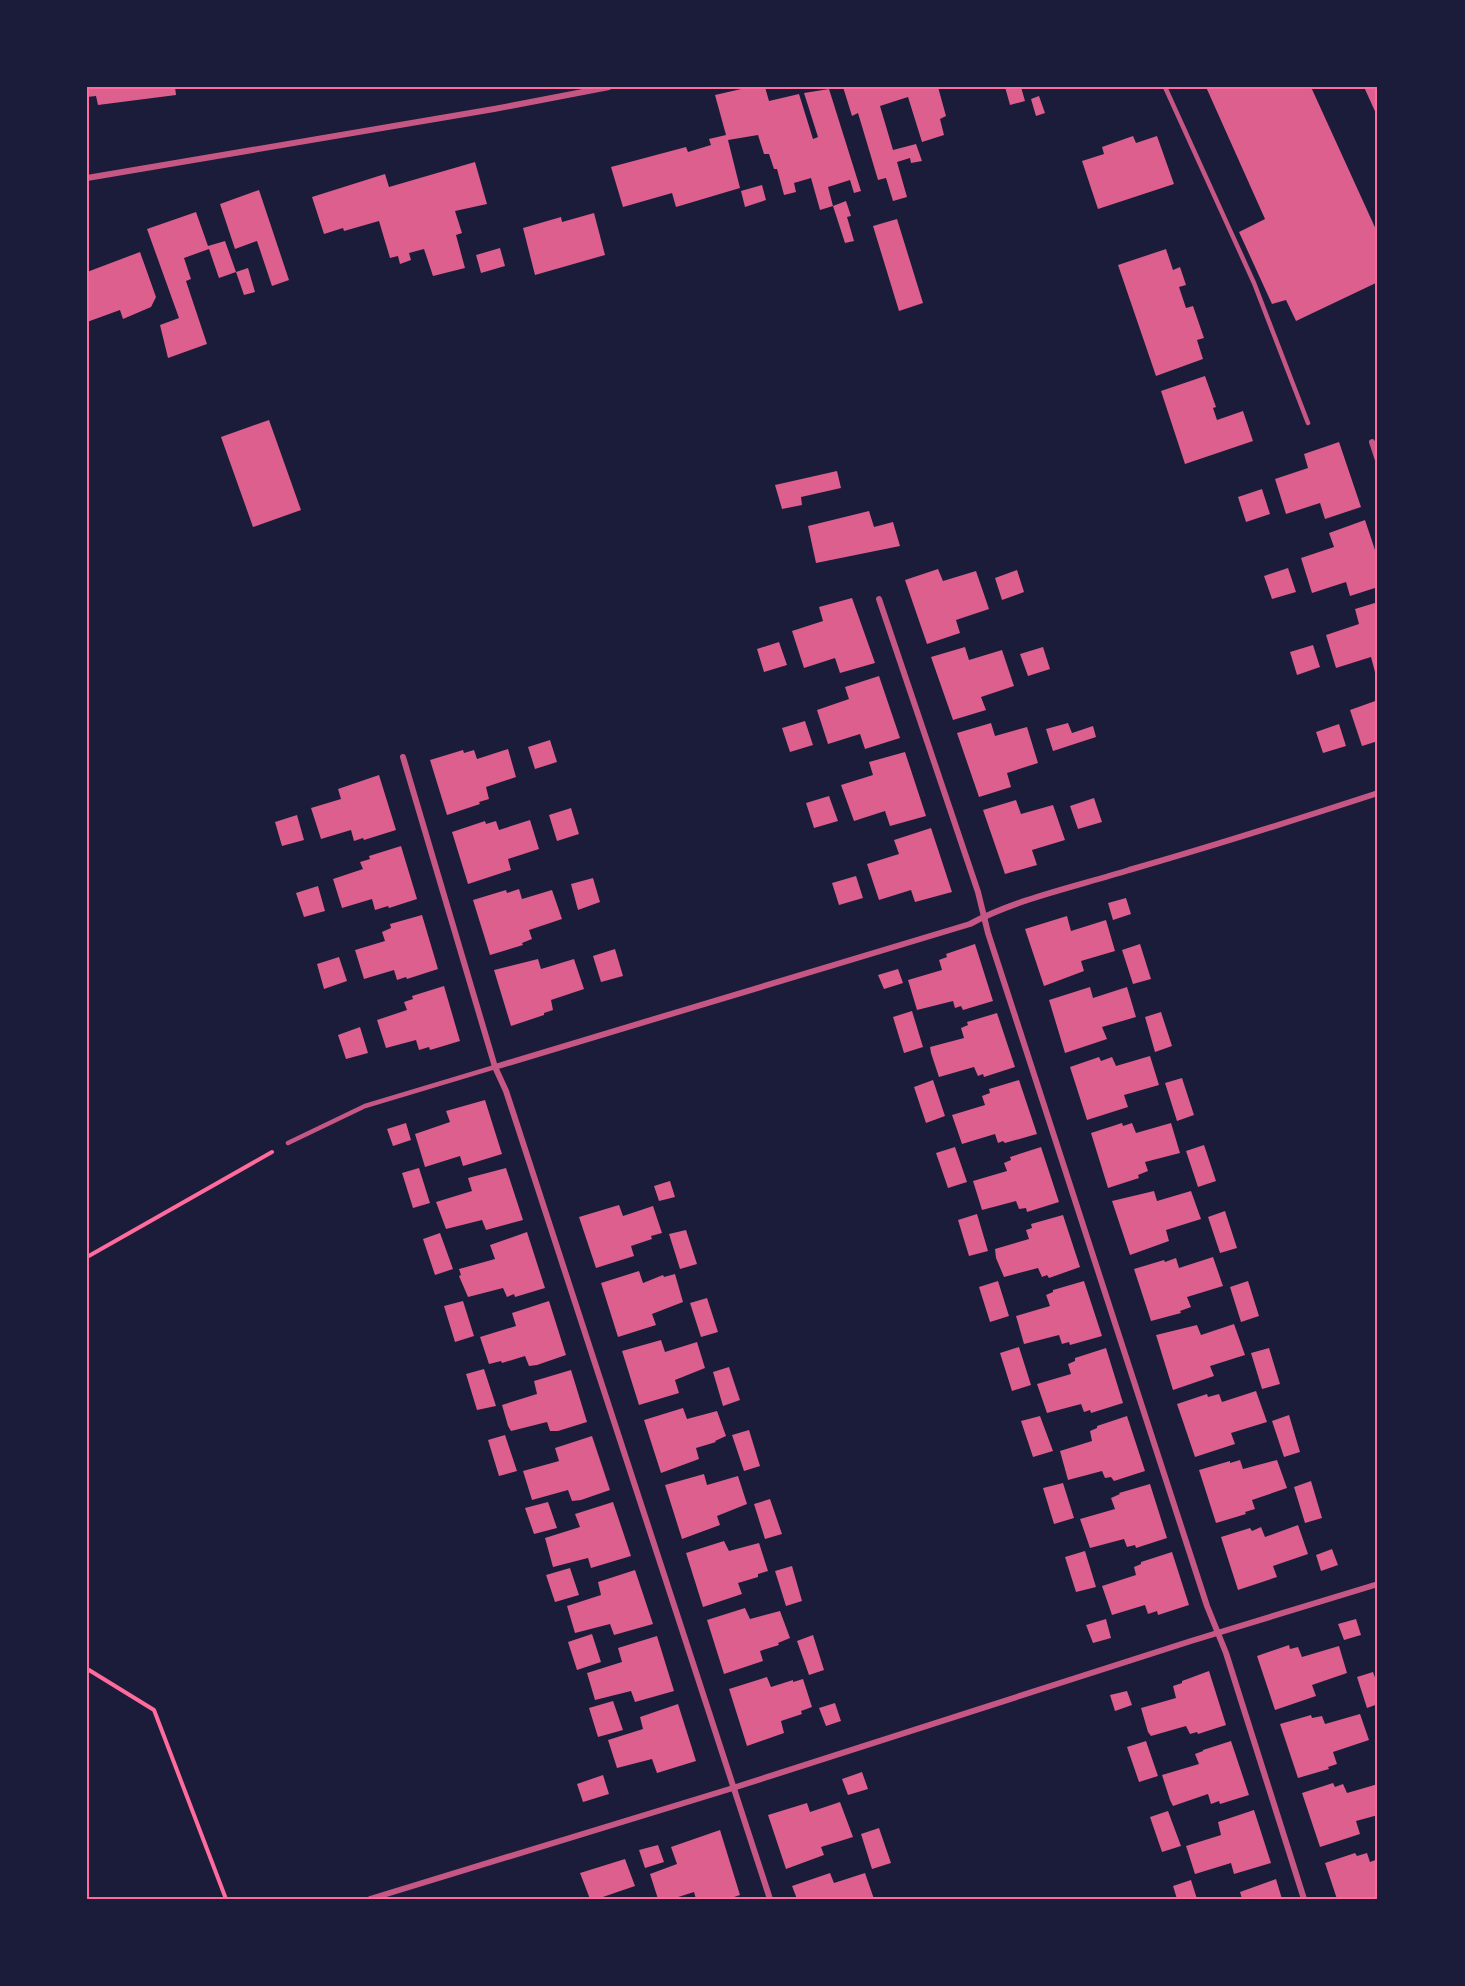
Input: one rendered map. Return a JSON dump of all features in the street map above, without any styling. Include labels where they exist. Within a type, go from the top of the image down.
[{"type":"street","points":[[87,178],[483,111],[609,87]]},
{"type":"street","points":[[1371,442],[1378,460]]},
{"type":"street","points":[[879,599],[978,892],[1207,1606],[1218,1633],[1304,1899]]},
{"type":"street","points":[[403,757],[495,1067],[507,1091],[770,1899]]},
{"type":"street","points":[[495,1067],[970,924],[984,916],[1048,895],[1378,793]]},
{"type":"street","points":[[370,1899],[733,1788],[1378,1584]]},
{"type":"lane","points":[[1165,87],[1254,283],[1308,423]]},
{"type":"lane","points":[[288,1143],[365,1106],[495,1067]]},
{"type":"path","points":[[87,1257],[288,1143]]},
{"type":"path","points":[[89,1670],[154,1710],[226,1899]]},
{"type":"building","points":[[87,87],[175,87],[176,95],[98,105],[96,96],[87,97]]},
{"type":"building","points":[[750,87],[765,87],[769,101],[799,94],[813,139],[818,137],[804,93],[829,89],[861,191],[854,193],[850,180],[828,187],[833,206],[820,210],[811,178],[794,183],[796,192],[784,195],[777,169],[774,169],[769,154],[764,154],[758,135],[728,140],[740,188],[676,207],[672,193],[623,207],[611,167],[686,147],[688,152],[711,145],[709,139],[726,135],[715,95]]},
{"type":"building","points":[[843,87],[938,87],[946,116],[940,119],[944,135],[922,142],[908,97],[880,106],[893,150],[916,144],[922,161],[911,163],[910,158],[897,162],[907,197],[893,201],[886,178],[878,180],[858,113],[852,116]]},
{"type":"building","points":[[1005,87],[1021,87],[1025,101],[1010,105]]},
{"type":"building","points":[[1206,87],[1311,87],[1378,234],[1378,282],[1296,321],[1286,300],[1272,304],[1239,232],[1265,219]]},
{"type":"building","points":[[1364,87],[1378,87],[1378,118]]},
{"type":"building","points":[[1039,96],[1045,113],[1036,116],[1031,99]]},
{"type":"building","points":[[1133,136],[1136,143],[1157,136],[1174,184],[1098,209],[1082,161],[1104,154],[1102,147]]},
{"type":"building","points":[[475,162],[487,204],[455,211],[462,233],[456,235],[465,268],[433,276],[424,249],[409,253],[411,260],[400,264],[398,256],[390,258],[379,221],[324,234],[312,197],[385,174],[389,187]]},
{"type":"building","points":[[762,185],[766,200],[745,207],[741,191]]},
{"type":"building","points":[[259,190],[289,280],[272,286],[257,241],[235,249],[220,204]]},
{"type":"building","points":[[846,201],[851,216],[847,217],[854,241],[845,243],[833,206]]},
{"type":"building","points":[[196,212],[208,246],[225,241],[236,272],[219,278],[209,249],[184,258],[191,279],[186,281],[207,344],[168,358],[160,325],[179,318],[147,229]]},
{"type":"building","points":[[594,213],[605,255],[535,275],[523,228],[561,217],[562,222]]},
{"type":"building","points":[[897,219],[923,303],[899,311],[873,226]]},
{"type":"building","points":[[500,248],[505,266],[481,273],[476,255]]},
{"type":"building","points":[[1166,249],[1173,270],[1180,267],[1186,285],[1179,287],[1186,308],[1193,306],[1204,338],[1197,340],[1203,359],[1156,376],[1118,265]]},
{"type":"building","points":[[140,252],[156,297],[151,307],[123,319],[120,310],[87,322],[87,272]]},
{"type":"building","points":[[248,268],[255,292],[244,295],[236,272]]},
{"type":"building","points":[[1205,376],[1216,407],[1213,408],[1217,420],[1243,411],[1253,441],[1185,464],[1161,391]]},
{"type":"building","points":[[269,420],[301,510],[253,527],[221,437]]},
{"type":"building","points":[[1339,442],[1361,507],[1325,519],[1320,503],[1286,514],[1275,479],[1308,468],[1304,454]]},
{"type":"building","points":[[837,471],[841,488],[801,497],[802,505],[782,509],[775,485]]},
{"type":"building","points":[[1262,489],[1270,514],[1246,522],[1238,497]]},
{"type":"building","points":[[869,511],[874,527],[893,522],[900,546],[816,563],[808,526]]},
{"type":"building","points":[[1365,520],[1378,559],[1378,587],[1350,596],[1346,582],[1312,593],[1301,558],[1334,547],[1329,533]]},
{"type":"building","points":[[1288,568],[1296,592],[1272,599],[1264,576]]},
{"type":"building","points":[[938,569],[943,581],[976,571],[989,609],[956,620],[960,633],[927,644],[905,580]]},
{"type":"building","points":[[1017,570],[1024,592],[1002,600],[995,578]]},
{"type":"building","points":[[852,598],[875,663],[840,673],[835,658],[804,668],[792,631],[823,621],[819,607]]},
{"type":"building","points":[[1378,602],[1378,671],[1375,672],[1371,657],[1336,668],[1326,635],[1359,624],[1355,609]]},
{"type":"building","points":[[779,642],[787,665],[764,672],[757,649]]},
{"type":"building","points":[[1313,645],[1320,667],[1297,675],[1290,652]]},
{"type":"building","points":[[965,647],[969,660],[1002,650],[1014,686],[981,697],[986,710],[953,720],[931,657]]},
{"type":"building","points":[[1043,647],[1050,669],[1028,676],[1020,654]]},
{"type":"building","points":[[879,676],[900,738],[865,749],[860,734],[828,744],[817,710],[849,699],[845,687]]},
{"type":"building","points":[[1378,700],[1378,741],[1362,746],[1350,710]]},
{"type":"building","points":[[805,721],[813,745],[790,752],[782,728]]},
{"type":"building","points":[[991,723],[995,736],[1027,727],[1038,763],[1007,773],[1011,787],[979,797],[957,733]]},
{"type":"building","points":[[1068,723],[1072,733],[1093,726],[1096,737],[1053,751],[1046,729]]},
{"type":"building","points":[[1339,724],[1346,746],[1323,753],[1316,732]]},
{"type":"building","points":[[550,740],[557,762],[535,769],[528,747]]},
{"type":"building","points":[[508,749],[516,777],[486,787],[489,799],[479,802],[480,804],[447,815],[430,760],[463,750],[464,753],[474,750],[477,759]]},
{"type":"building","points":[[905,752],[926,816],[890,826],[885,811],[854,821],[841,785],[873,775],[869,762]]},
{"type":"building","points":[[379,775],[396,830],[364,840],[363,838],[354,841],[351,830],[321,839],[311,808],[341,799],[338,789]]},
{"type":"building","points":[[829,796],[838,821],[814,828],[806,803]]},
{"type":"building","points":[[1094,798],[1102,822],[1078,829],[1070,806]]},
{"type":"building","points":[[1016,800],[1021,814],[1053,805],[1065,840],[1032,850],[1037,865],[1005,874],[983,810]]},
{"type":"building","points":[[571,808],[579,834],[557,841],[549,815]]},
{"type":"building","points":[[297,815],[304,840],[282,846],[275,822]]},
{"type":"building","points":[[530,820],[539,849],[508,859],[511,870],[468,884],[452,832],[485,821],[486,824],[496,821],[499,830]]},
{"type":"building","points":[[931,828],[952,892],[915,902],[911,890],[879,900],[867,864],[899,854],[894,840]]},
{"type":"building","points":[[401,846],[417,899],[375,910],[372,899],[342,908],[333,879],[363,869],[360,862],[370,859],[369,856]]},
{"type":"building","points":[[856,876],[863,898],[839,905],[832,883]]},
{"type":"building","points":[[593,878],[600,902],[578,910],[571,884]]},
{"type":"building","points":[[318,886],[325,911],[304,917],[296,893]]},
{"type":"building","points":[[519,889],[522,899],[552,890],[562,919],[529,930],[532,939],[522,943],[523,945],[490,955],[473,900],[506,890],[507,893]]},
{"type":"building","points":[[1126,898],[1131,914],[1113,920],[1108,903]]},
{"type":"building","points":[[422,915],[438,969],[407,979],[406,977],[397,980],[394,970],[364,979],[355,950],[385,941],[382,932],[391,928],[390,924]]},
{"type":"building","points":[[1067,916],[1071,931],[1106,920],[1115,951],[1081,961],[1084,971],[1044,986],[1025,929]]},
{"type":"building","points":[[975,944],[993,1001],[963,1010],[961,1006],[955,1008],[953,1001],[917,1010],[908,980],[942,970],[939,960],[947,957],[946,954]]},
{"type":"building","points":[[1140,944],[1151,979],[1133,984],[1122,950]]},
{"type":"building","points":[[615,949],[623,976],[601,982],[593,956]]},
{"type":"building","points":[[339,957],[347,981],[324,989],[317,964]]},
{"type":"building","points":[[538,959],[541,969],[574,959],[584,989],[551,1000],[553,1010],[544,1015],[511,1026],[494,970]]},
{"type":"building","points":[[898,969],[903,983],[884,989],[878,975]]},
{"type":"building","points":[[444,986],[460,1041],[430,1050],[429,1047],[419,1050],[416,1040],[386,1048],[377,1020],[407,1010],[404,1002],[413,999],[412,996]]},
{"type":"building","points":[[1090,987],[1093,998],[1127,987],[1136,1017],[1102,1027],[1107,1039],[1065,1053],[1049,1000]]},
{"type":"building","points":[[912,1011],[923,1047],[904,1053],[893,1017]]},
{"type":"building","points":[[1161,1012],[1172,1046],[1155,1052],[1145,1017]]},
{"type":"building","points":[[997,1013],[1015,1067],[984,1077],[983,1074],[978,1076],[974,1067],[939,1077],[930,1047],[964,1038],[961,1028],[968,1025],[967,1022]]},
{"type":"building","points":[[360,1027],[368,1053],[346,1059],[338,1035]]},
{"type":"building","points":[[1150,1056],[1159,1085],[1124,1095],[1128,1107],[1087,1120],[1070,1067],[1099,1057],[1101,1061],[1112,1057],[1116,1066]]},
{"type":"building","points":[[1182,1078],[1194,1115],[1177,1121],[1165,1083]]},
{"type":"building","points":[[933,1080],[945,1116],[926,1123],[914,1087]]},
{"type":"building","points":[[1019,1080],[1037,1134],[998,1143],[995,1134],[962,1144],[952,1115],[985,1105],[982,1096],[990,1093],[989,1089]]},
{"type":"building","points":[[485,1100],[502,1154],[463,1166],[460,1156],[425,1167],[415,1134],[450,1122],[446,1111]]},
{"type":"building","points":[[406,1123],[411,1140],[393,1146],[387,1129]]},
{"type":"building","points":[[1122,1123],[1123,1126],[1132,1123],[1136,1133],[1171,1123],[1180,1153],[1145,1162],[1148,1171],[1138,1175],[1139,1178],[1108,1188],[1091,1133]]},
{"type":"building","points":[[1204,1145],[1216,1181],[1198,1187],[1186,1151]]},
{"type":"building","points":[[955,1147],[967,1182],[948,1188],[936,1153]]},
{"type":"building","points":[[1041,1147],[1059,1202],[1027,1212],[1026,1208],[1019,1209],[1016,1201],[982,1210],[973,1181],[1007,1171],[1004,1163],[1011,1160],[1010,1157]]},
{"type":"building","points":[[419,1168],[430,1203],[413,1208],[402,1173]]},
{"type":"building","points":[[506,1168],[523,1220],[486,1230],[482,1220],[446,1229],[436,1202],[472,1191],[468,1178]]},
{"type":"building","points":[[670,1181],[675,1197],[659,1201],[654,1186]]},
{"type":"building","points":[[1154,1191],[1157,1201],[1191,1191],[1201,1219],[1166,1230],[1169,1241],[1130,1255],[1112,1201]]},
{"type":"building","points":[[619,1205],[623,1216],[653,1206],[662,1233],[631,1246],[634,1256],[596,1268],[579,1217]]},
{"type":"building","points":[[1225,1211],[1237,1248],[1220,1253],[1208,1217]]},
{"type":"building","points":[[977,1214],[988,1251],[969,1256],[958,1220]]},
{"type":"building","points":[[1063,1215],[1080,1267],[1049,1278],[1047,1275],[1042,1277],[1038,1268],[1004,1277],[996,1258],[995,1249],[1029,1239],[1026,1230],[1032,1228],[1031,1224]]},
{"type":"building","points":[[686,1230],[697,1264],[680,1269],[669,1234]]},
{"type":"building","points":[[527,1232],[545,1288],[515,1297],[514,1294],[507,1297],[503,1288],[468,1297],[459,1276],[461,1275],[459,1269],[495,1259],[490,1245]]},
{"type":"building","points":[[440,1233],[453,1269],[435,1275],[423,1239]]},
{"type":"building","points":[[1213,1257],[1223,1286],[1187,1297],[1191,1307],[1180,1311],[1181,1313],[1151,1321],[1134,1269],[1176,1258],[1179,1268]]},
{"type":"building","points":[[639,1271],[643,1283],[663,1275],[664,1277],[675,1274],[683,1302],[652,1314],[656,1325],[618,1337],[601,1283]]},
{"type":"building","points":[[998,1281],[1009,1316],[990,1322],[979,1287]]},
{"type":"building","points":[[1084,1281],[1102,1336],[1070,1345],[1069,1342],[1062,1344],[1059,1335],[1024,1344],[1016,1316],[1050,1306],[1046,1295],[1053,1290]]},
{"type":"building","points":[[1248,1281],[1259,1316],[1241,1322],[1230,1287]]},
{"type":"building","points":[[707,1298],[718,1332],[701,1337],[690,1303]]},
{"type":"building","points":[[463,1301],[474,1336],[455,1342],[444,1306]]},
{"type":"building","points":[[549,1301],[566,1355],[529,1366],[525,1356],[502,1363],[501,1361],[489,1364],[480,1337],[516,1326],[512,1313]]},
{"type":"building","points":[[1234,1324],[1245,1355],[1210,1366],[1214,1376],[1173,1390],[1156,1335],[1197,1325],[1201,1335]]},
{"type":"building","points":[[661,1340],[665,1352],[697,1342],[705,1368],[675,1380],[679,1393],[639,1405],[622,1351]]},
{"type":"building","points":[[1019,1347],[1031,1385],[1012,1391],[1000,1353]]},
{"type":"building","points":[[1106,1348],[1123,1403],[1091,1413],[1090,1410],[1084,1412],[1081,1404],[1047,1413],[1037,1384],[1071,1374],[1068,1364],[1075,1361],[1075,1358]]},
{"type":"building","points":[[1269,1348],[1280,1384],[1262,1389],[1251,1353]]},
{"type":"building","points":[[729,1367],[740,1400],[723,1406],[713,1372]]},
{"type":"building","points":[[484,1369],[496,1406],[477,1410],[466,1374]]},
{"type":"building","points":[[571,1370],[587,1422],[558,1431],[550,1431],[547,1422],[511,1431],[502,1405],[537,1394],[534,1381]]},
{"type":"building","points":[[1256,1391],[1267,1422],[1231,1433],[1235,1444],[1195,1457],[1177,1404],[1207,1394],[1208,1397],[1219,1394],[1222,1402]]},
{"type":"building","points":[[683,1408],[687,1419],[717,1411],[726,1436],[716,1442],[696,1448],[699,1459],[661,1473],[644,1420]]},
{"type":"building","points":[[1289,1415],[1300,1452],[1284,1457],[1272,1421]]},
{"type":"building","points":[[1040,1416],[1053,1451],[1033,1457],[1021,1421]]},
{"type":"building","points":[[1127,1416],[1145,1471],[1114,1481],[1111,1477],[1105,1478],[1102,1471],[1068,1480],[1060,1451],[1092,1441],[1090,1431],[1097,1426]]},
{"type":"building","points":[[749,1430],[760,1466],[744,1471],[732,1435]]},
{"type":"building","points":[[505,1435],[517,1471],[499,1476],[488,1440]]},
{"type":"building","points":[[592,1436],[610,1490],[581,1500],[572,1501],[568,1490],[532,1500],[523,1471],[559,1461],[555,1448]]},
{"type":"building","points":[[1240,1460],[1243,1469],[1277,1460],[1287,1488],[1252,1500],[1255,1509],[1245,1512],[1246,1514],[1216,1523],[1199,1470]]},
{"type":"building","points":[[704,1474],[707,1485],[738,1476],[747,1504],[717,1516],[720,1525],[682,1539],[665,1485]]},
{"type":"building","points":[[1311,1481],[1322,1518],[1305,1523],[1294,1487]]},
{"type":"building","points":[[1063,1483],[1074,1518],[1054,1524],[1043,1488]]},
{"type":"building","points":[[1150,1484],[1167,1538],[1136,1548],[1135,1545],[1127,1547],[1124,1539],[1090,1548],[1080,1519],[1115,1509],[1111,1498],[1119,1493]]},
{"type":"building","points":[[770,1499],[782,1534],[765,1539],[754,1504]]},
{"type":"building","points":[[548,1502],[557,1528],[534,1534],[525,1508]]},
{"type":"building","points":[[613,1502],[631,1556],[591,1568],[588,1558],[553,1567],[545,1538],[580,1527],[575,1514]]},
{"type":"building","points":[[1298,1525],[1308,1554],[1273,1566],[1277,1577],[1238,1590],[1221,1537],[1261,1527],[1265,1537]]},
{"type":"building","points":[[724,1541],[729,1551],[759,1543],[768,1571],[758,1574],[758,1577],[738,1583],[742,1594],[703,1607],[686,1553]]},
{"type":"building","points":[[1332,1549],[1338,1565],[1321,1571],[1316,1555]]},
{"type":"building","points":[[1085,1551],[1096,1587],[1076,1592],[1065,1557]]},
{"type":"building","points":[[1172,1552],[1189,1605],[1158,1615],[1157,1611],[1148,1614],[1145,1605],[1112,1615],[1102,1586],[1136,1575],[1134,1567],[1141,1562]]},
{"type":"building","points":[[792,1566],[802,1601],[786,1606],[775,1571]]},
{"type":"building","points":[[570,1568],[579,1595],[555,1602],[546,1575]]},
{"type":"building","points":[[635,1570],[653,1624],[614,1635],[610,1624],[575,1633],[567,1606],[601,1595],[598,1582]]},
{"type":"building","points":[[745,1608],[750,1619],[780,1611],[790,1638],[778,1643],[779,1645],[760,1651],[763,1661],[724,1674],[707,1620]]},
{"type":"building","points":[[1106,1619],[1111,1638],[1093,1643],[1086,1625]]},
{"type":"building","points":[[1356,1619],[1361,1635],[1344,1640],[1338,1624]]},
{"type":"building","points":[[592,1634],[601,1662],[577,1670],[568,1642]]},
{"type":"building","points":[[813,1635],[824,1670],[809,1675],[797,1641]]},
{"type":"building","points":[[657,1636],[674,1691],[635,1702],[631,1691],[595,1700],[587,1673],[622,1662],[618,1648]]},
{"type":"building","points":[[1289,1645],[1290,1649],[1298,1647],[1302,1657],[1339,1646],[1347,1673],[1312,1685],[1316,1696],[1275,1710],[1257,1656]]},
{"type":"building","points":[[1209,1671],[1226,1725],[1198,1734],[1197,1732],[1190,1734],[1186,1726],[1151,1736],[1141,1708],[1176,1698],[1173,1686]]},
{"type":"building","points":[[1373,1672],[1378,1686],[1378,1704],[1367,1708],[1357,1677]]},
{"type":"building","points":[[767,1677],[771,1687],[803,1679],[812,1707],[801,1711],[802,1714],[781,1721],[784,1733],[747,1746],[729,1689]]},
{"type":"building","points":[[1127,1691],[1132,1705],[1115,1711],[1110,1695]]},
{"type":"building","points":[[613,1701],[623,1730],[598,1737],[589,1708]]},
{"type":"building","points":[[835,1703],[841,1721],[826,1726],[819,1708]]},
{"type":"building","points":[[678,1704],[696,1761],[657,1773],[652,1759],[617,1768],[608,1740],[643,1729],[640,1717]]},
{"type":"building","points":[[1360,1714],[1369,1740],[1333,1752],[1337,1764],[1328,1767],[1329,1769],[1298,1778],[1280,1724],[1311,1715],[1312,1718],[1322,1716],[1325,1724]]},
{"type":"building","points":[[1146,1741],[1158,1776],[1139,1782],[1127,1747]]},
{"type":"building","points":[[1231,1741],[1249,1795],[1220,1804],[1219,1801],[1211,1804],[1208,1794],[1173,1806],[1162,1775],[1199,1764],[1195,1754]]},
{"type":"building","points":[[862,1772],[868,1789],[848,1795],[842,1779]]},
{"type":"building","points":[[603,1775],[609,1794],[583,1802],[577,1784]]},
{"type":"building","points":[[1333,1783],[1335,1787],[1343,1784],[1347,1793],[1378,1784],[1378,1815],[1356,1821],[1360,1834],[1320,1847],[1302,1793]]},
{"type":"building","points":[[840,1802],[853,1837],[821,1847],[824,1855],[786,1869],[768,1815],[807,1803],[810,1812]]},
{"type":"building","points":[[1254,1810],[1271,1863],[1234,1874],[1231,1863],[1195,1874],[1186,1846],[1221,1835],[1218,1822]]},
{"type":"building","points":[[1168,1811],[1181,1846],[1162,1852],[1150,1817]]},
{"type":"building","points":[[879,1828],[891,1863],[872,1869],[861,1834]]},
{"type":"building","points":[[720,1830],[740,1895],[728,1899],[696,1899],[694,1892],[672,1899],[658,1899],[650,1874],[677,1864],[671,1847]]},
{"type":"building","points":[[658,1845],[664,1862],[645,1868],[639,1850]]},
{"type":"building","points":[[1355,1853],[1357,1856],[1367,1853],[1370,1862],[1378,1859],[1378,1899],[1337,1899],[1325,1863]]},
{"type":"building","points":[[625,1859],[635,1886],[597,1899],[590,1899],[580,1873]]},
{"type":"building","points":[[830,1873],[834,1883],[865,1873],[874,1899],[797,1899],[792,1886]]},
{"type":"building","points":[[1276,1879],[1282,1899],[1242,1899],[1240,1892]]},
{"type":"building","points":[[1191,1880],[1197,1899],[1177,1899],[1173,1886]]}]
